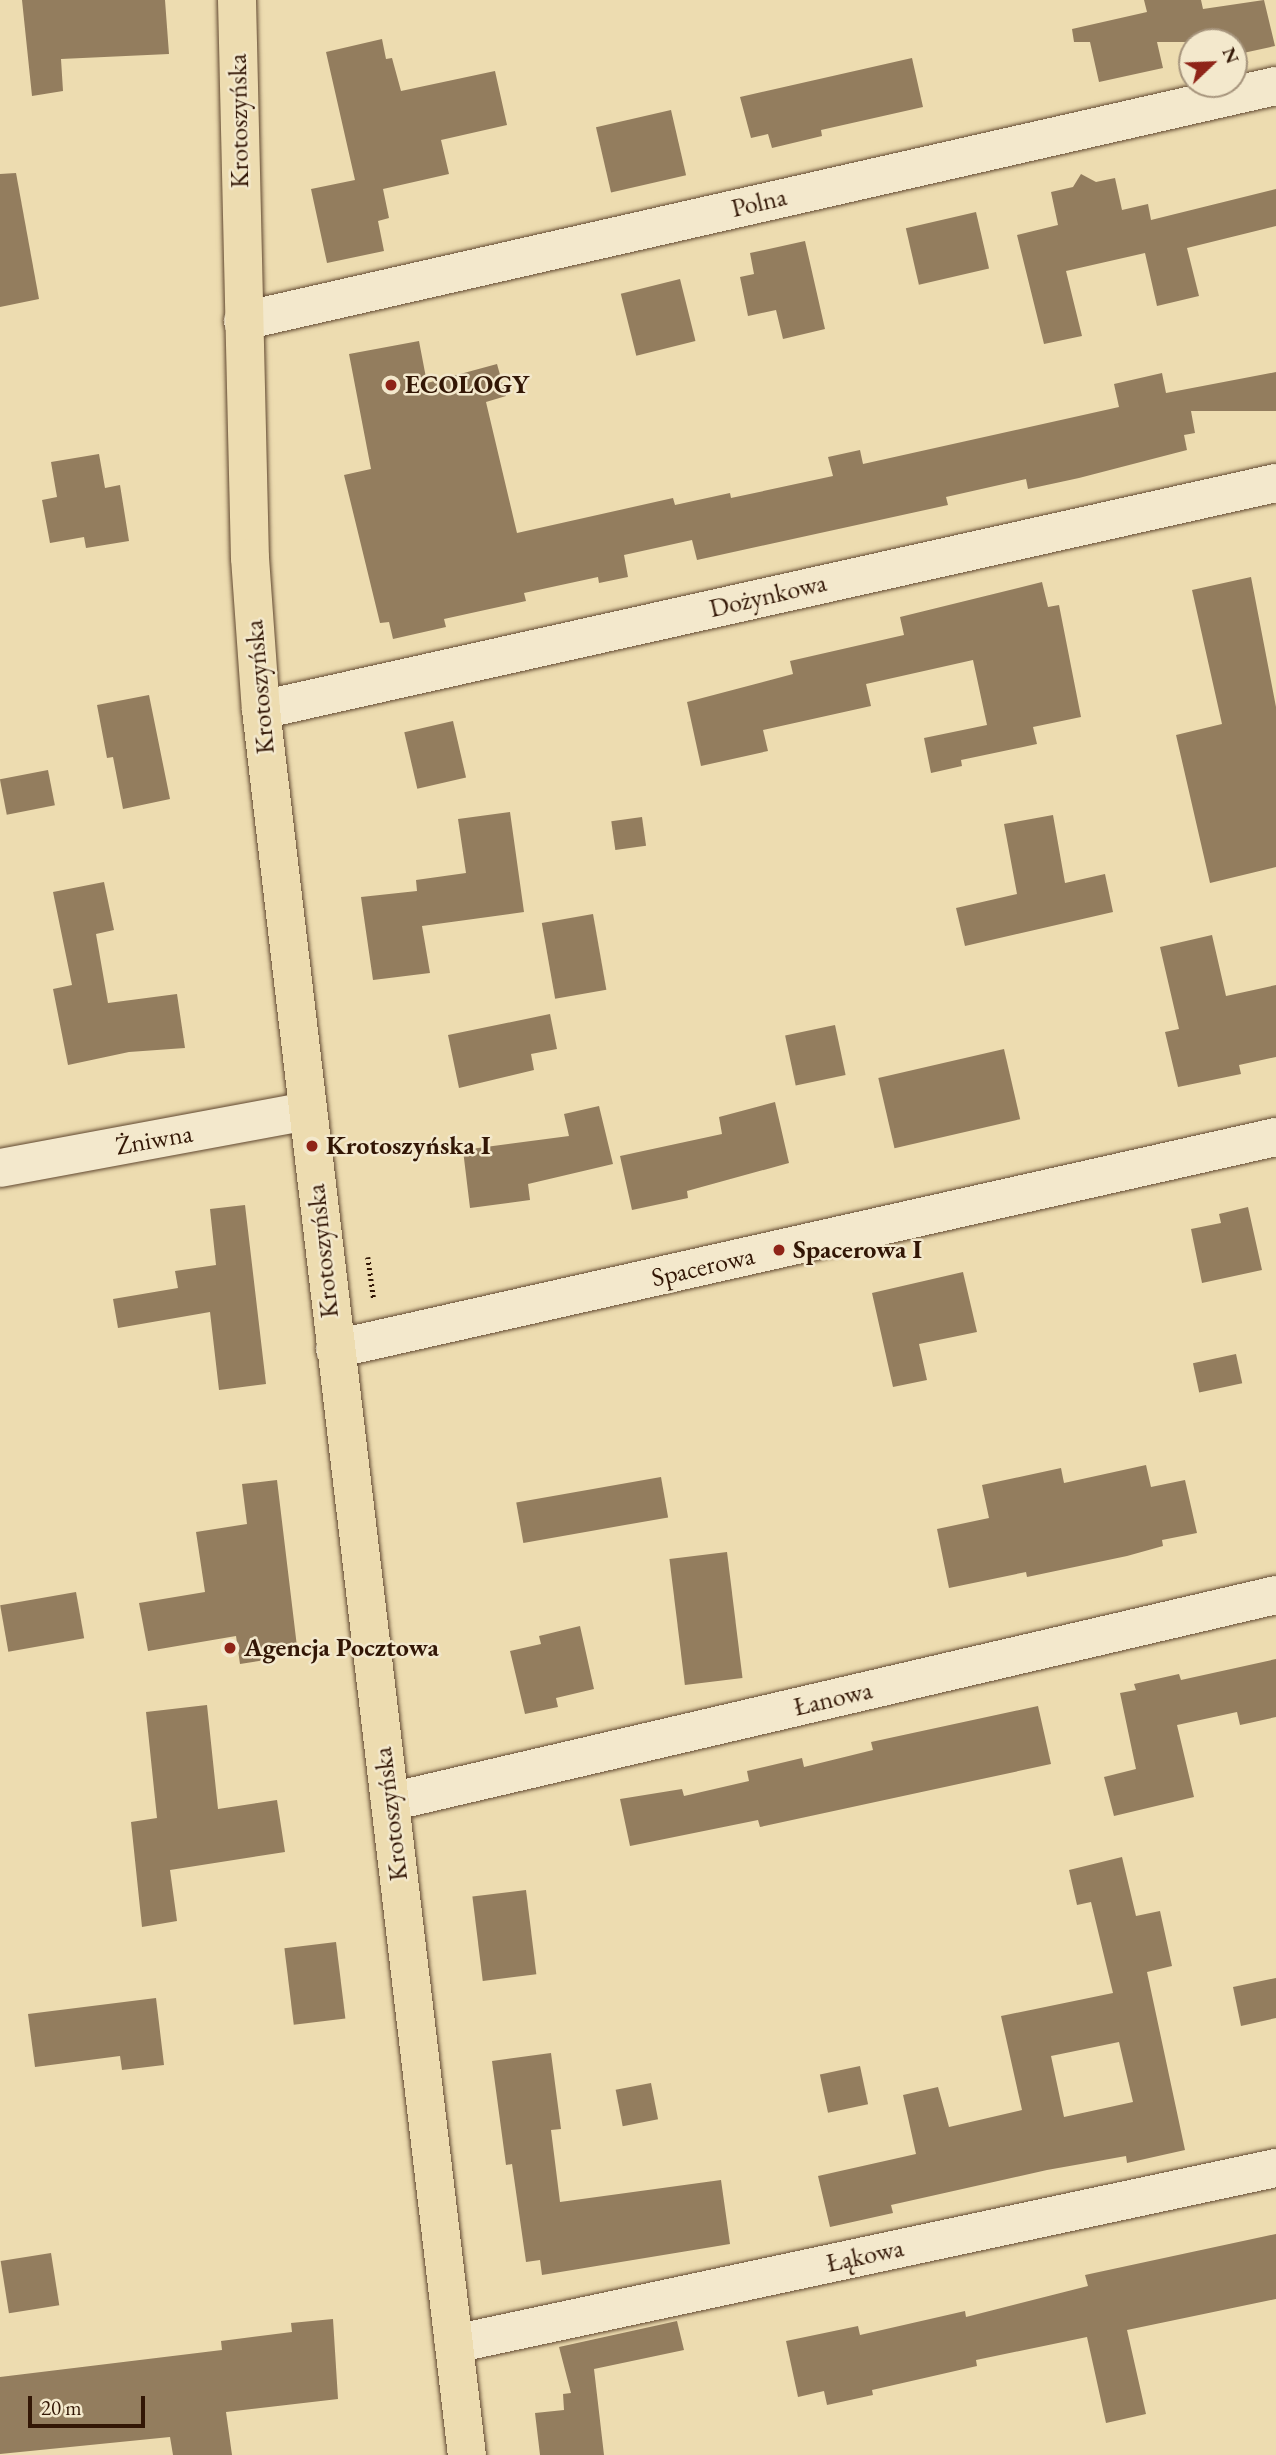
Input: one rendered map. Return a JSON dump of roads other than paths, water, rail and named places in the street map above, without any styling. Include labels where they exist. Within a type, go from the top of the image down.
[{"type":"main road","name":"Krotoszyńska","points":[[237,0],[243,321],[261,710],[467,2455]]},
{"type":"street","name":"Polna","points":[[243,321],[1276,86]]},
{"type":"street","name":"Dożynkowa","points":[[261,710],[1276,483]]},
{"type":"street","name":"Żniwna","points":[[0,1168],[308,1111]]},
{"type":"street","name":"Spacerowa","points":[[335,1349],[1276,1137]]},
{"type":"street","name":"Łanowa","points":[[390,1802],[1276,1595]]},
{"type":"street","name":"Łąkowa","points":[[454,2344],[1276,2168]]},
{"type":"place","name":"ECOLOGY","points":[[391,385]]},
{"type":"place","name":"Krotoszyńska I","points":[[312,1146]]},
{"type":"place","name":"Spacerowa I","points":[[779,1250]]},
{"type":"place","name":"Agencja Pocztowa","points":[[230,1648]]}]
